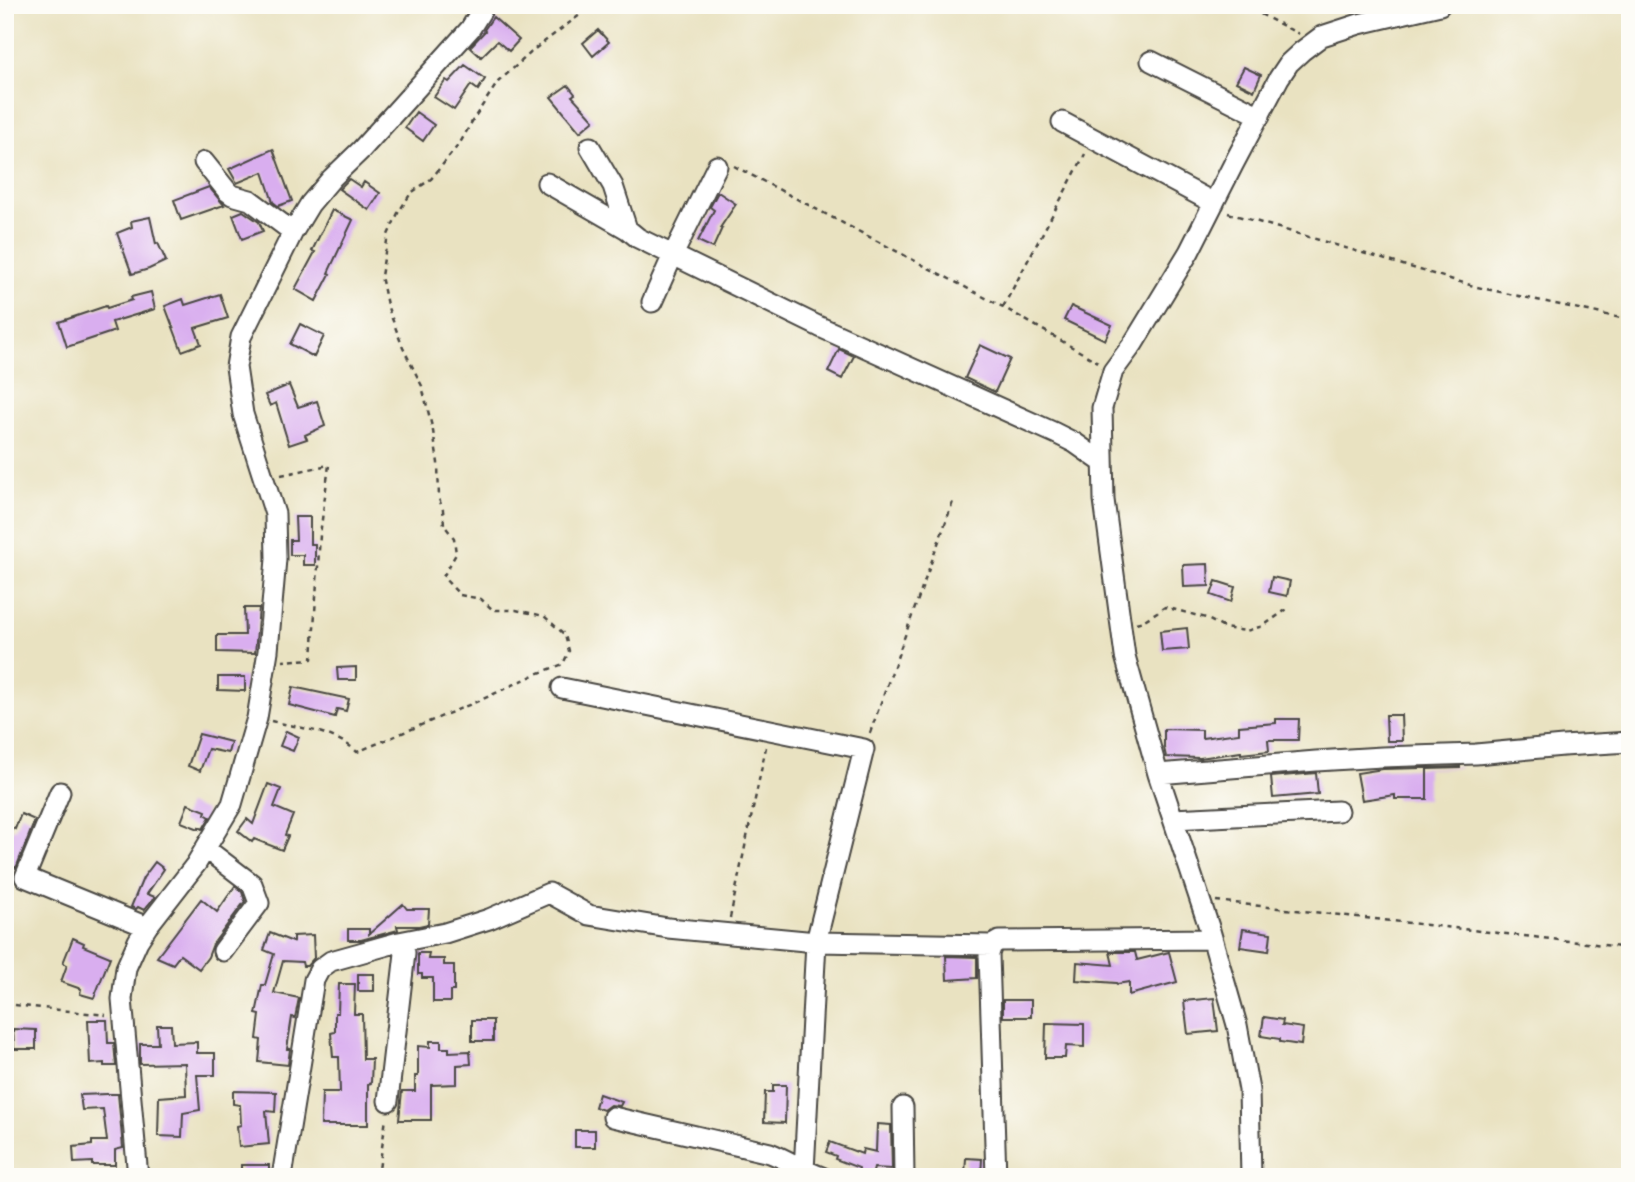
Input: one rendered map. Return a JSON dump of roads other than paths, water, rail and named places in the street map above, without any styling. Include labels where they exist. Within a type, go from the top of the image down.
[{"type":"street","points":[[138,1177],[123,1017],[126,968],[138,941],[205,849],[232,804],[257,718],[266,662],[276,559],[275,513],[243,414],[236,367],[242,337],[293,232],[310,204],[470,29],[485,5]]},
{"type":"street","points":[[1251,1177],[1249,1090],[1237,1025],[1158,774],[1125,656],[1104,500],[1102,408],[1113,371],[1133,344],[1189,252],[1289,63],[1322,36],[1359,24],[1440,5]]},
{"type":"street","points":[[1151,61],[1260,116]]},
{"type":"street","points":[[1062,122],[1212,206]]},
{"type":"street","points":[[590,147],[613,186],[627,229]]},
{"type":"street","points":[[204,162],[228,192],[250,200],[293,232]]},
{"type":"street","points":[[652,302],[718,166]]},
{"type":"street","points":[[547,183],[638,238],[820,327],[1055,433],[1102,461]]},
{"type":"street","points":[[562,688],[864,749],[816,942],[813,1174],[770,1153],[613,1117]]},
{"type":"street","points":[[1158,774],[1303,762],[1476,754],[1630,742]]},
{"type":"street","points":[[60,792],[25,877],[148,927]]},
{"type":"street","points":[[1173,819],[1338,811]]},
{"type":"street","points":[[205,849],[252,884],[259,903],[223,951]]},
{"type":"street","points":[[282,1177],[314,980],[320,969],[331,961],[399,942],[445,933],[489,919],[549,893],[589,915],[668,928],[816,942],[992,945],[999,941],[1212,939]]},
{"type":"street","points":[[388,1101],[405,953],[404,946],[399,942]]},
{"type":"street","points":[[992,945],[989,954],[996,1177]]},
{"type":"street","points":[[903,1107],[904,1177]]}]
